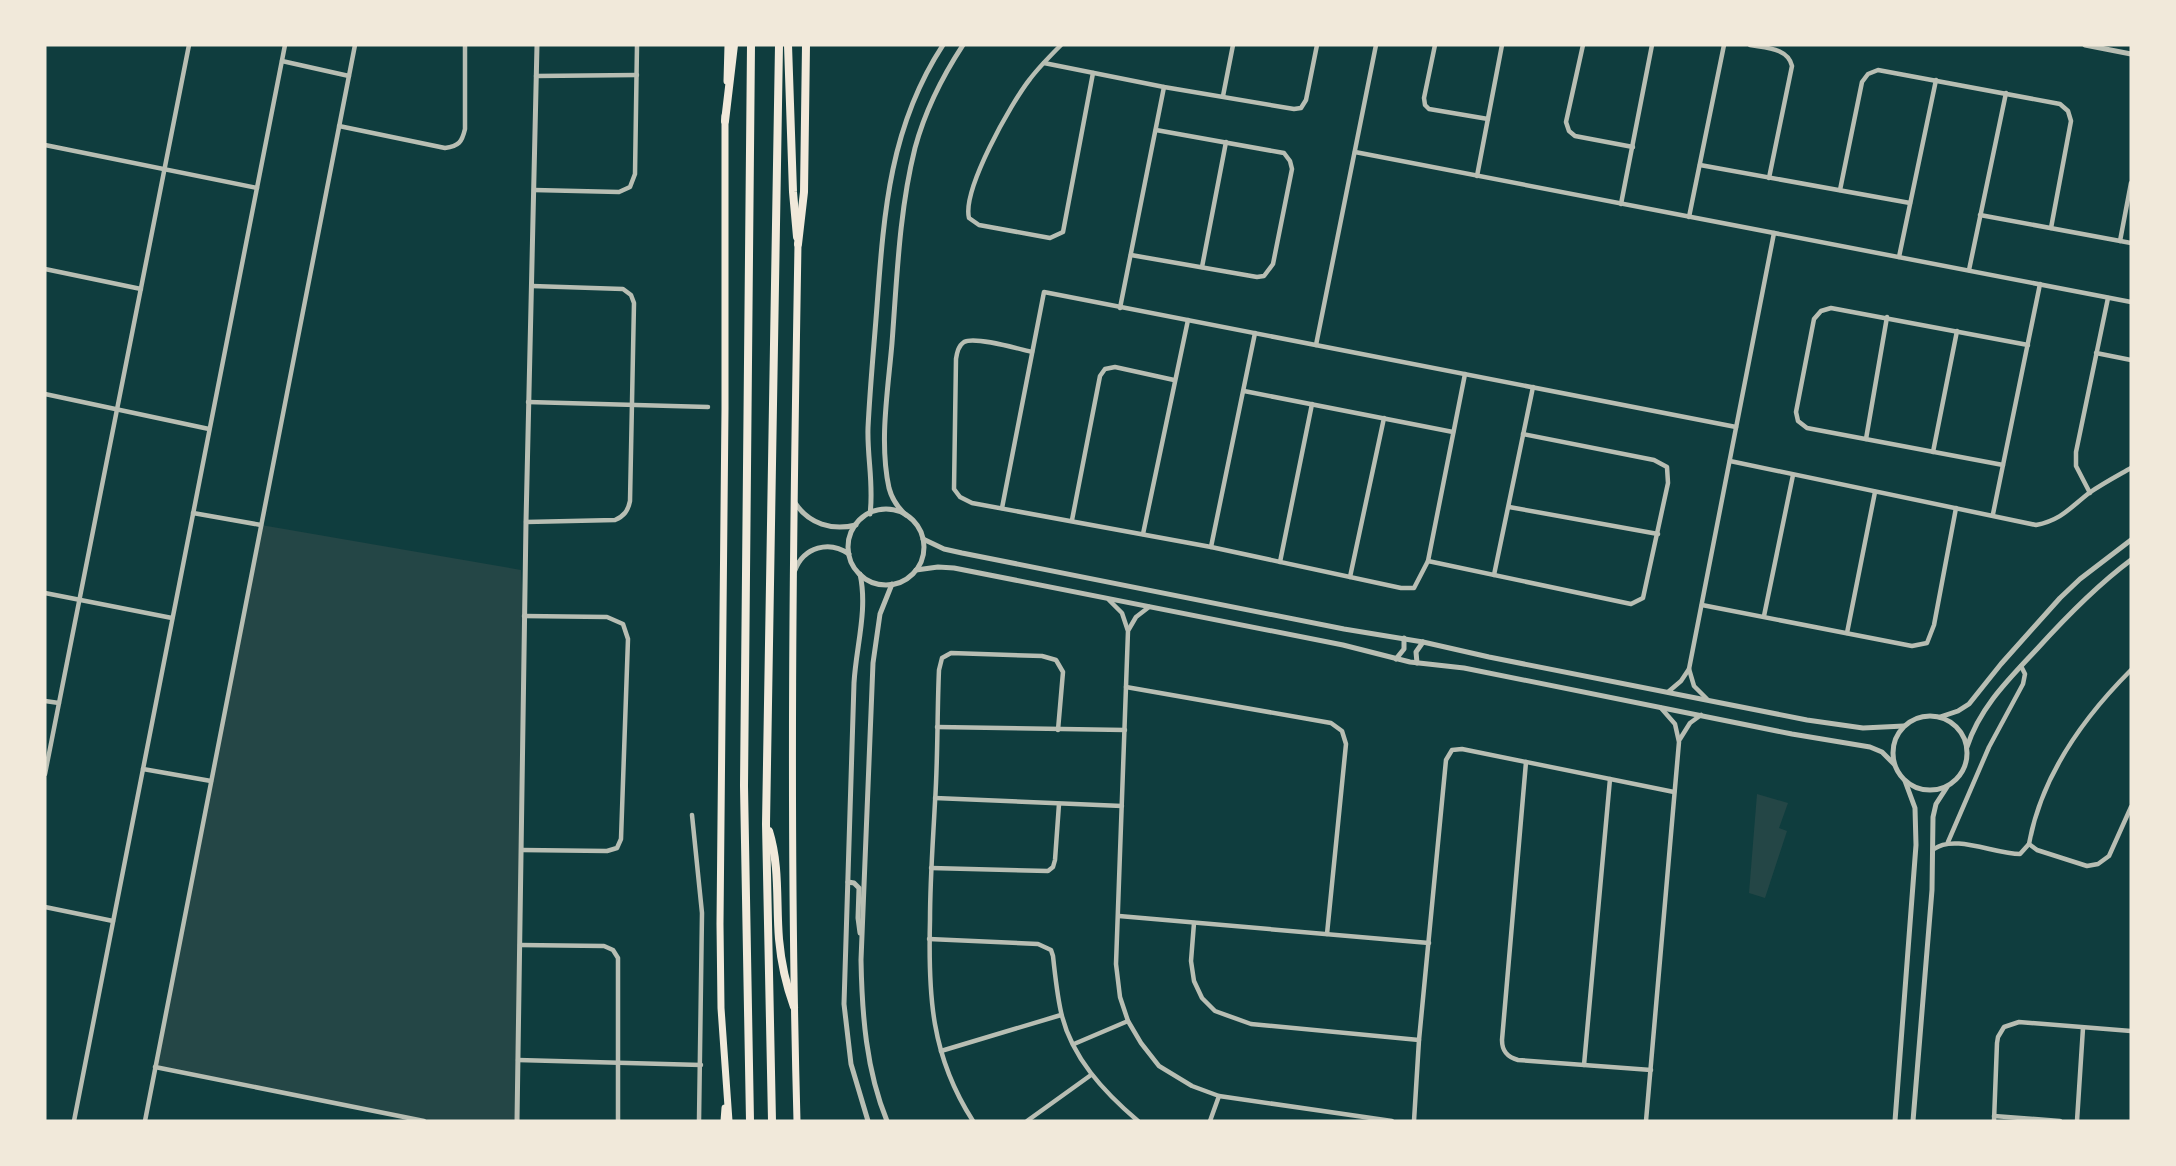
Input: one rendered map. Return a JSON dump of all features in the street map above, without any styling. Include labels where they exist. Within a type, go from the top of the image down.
[{"type":"highway","points":[[725,121],[734,45]]},
{"type":"highway","points":[[750,1121],[744,774],[751,45]]},
{"type":"highway","points":[[772,1121],[766,824],[779,45]]},
{"type":"highway","points":[[788,45],[793,192],[798,244]]},
{"type":"highway","points":[[798,244],[804,192],[806,45]]},
{"type":"highway","points":[[766,824],[776,865],[780,953],[794,1007]]},
{"type":"main road","points":[[728,45],[725,121],[725,421],[720,935],[721,1008],[729,1121]]},
{"type":"main road","points":[[797,1121],[794,1007],[794,501],[798,244]]},
{"type":"main road","points":[[724,1121],[726,1091]]},
{"type":"street","points":[[45,774],[189,45]]},
{"type":"street","points":[[74,1121],[285,45]]},
{"type":"street","points":[[145,1121],[355,45]]},
{"type":"street","points":[[339,126],[446,148],[455,147],[462,141],[465,129],[465,45]]},
{"type":"street","points":[[517,1121],[524,616],[537,45]]},
{"type":"street","points":[[534,190],[619,192],[630,188],[635,174],[637,45]]},
{"type":"street","points":[[870,514],[872,489],[869,420],[882,233],[888,188],[896,149],[907,117],[920,86],[943,45]]},
{"type":"street","points":[[856,525],[850,539],[849,554],[860,574],[875,583],[892,585],[902,582],[916,570],[923,556],[923,539],[914,522],[894,501],[889,489],[885,439],[903,212],[910,170],[922,123],[944,76],[963,45]]},
{"type":"street","points":[[1061,45],[1029,80],[1005,118],[983,163],[968,203],[969,218],[980,225],[1050,238],[1063,232],[1093,73]]},
{"type":"street","points":[[1223,96],[1233,45]]},
{"type":"street","points":[[1044,63],[1164,87],[1293,109],[1301,108],[1306,100],[1317,45]]},
{"type":"street","points":[[1316,345],[1376,45]]},
{"type":"street","points":[[1435,45],[1424,98],[1425,105],[1429,109],[1488,119]]},
{"type":"street","points":[[1477,176],[1502,45]]},
{"type":"street","points":[[1583,45],[1566,122],[1569,131],[1575,136],[1633,147]]},
{"type":"street","points":[[1621,204],[1652,45]]},
{"type":"street","points":[[1689,217],[1725,45]]},
{"type":"street","points":[[1750,45],[1782,52],[1790,58],[1792,66],[1769,178]]},
{"type":"street","points":[[2085,45],[2112,48],[2131,54]]},
{"type":"street","points":[[282,61],[349,76]]},
{"type":"street","points":[[1840,190],[1862,82],[1868,74],[1878,70],[1936,80],[2060,104],[2068,111],[2071,121],[2051,228]]},
{"type":"street","points":[[536,76],[637,75]]},
{"type":"street","points":[[1899,257],[1936,80]]},
{"type":"street","points":[[1120,308],[1164,87]]},
{"type":"street","points":[[1969,270],[2006,93]]},
{"type":"street","points":[[1131,255],[1257,277],[1264,276],[1273,264],[1292,169],[1284,153],[1156,130]]},
{"type":"street","points":[[1202,267],[1226,142]]},
{"type":"street","points":[[45,145],[257,188]]},
{"type":"street","points":[[1355,152],[2131,302]]},
{"type":"street","points":[[1700,165],[1910,203]]},
{"type":"street","points":[[2120,241],[2131,183]]},
{"type":"street","points":[[1980,214],[2131,243]]},
{"type":"street","points":[[1668,692],[1681,681],[1689,669],[1774,233]]},
{"type":"street","points":[[45,269],[141,289]]},
{"type":"street","points":[[1993,514],[2040,284]]},
{"type":"street","points":[[526,522],[615,520],[623,516],[630,501],[634,303],[631,295],[623,289],[532,286]]},
{"type":"street","points":[[1002,508],[1044,292],[1736,427]]},
{"type":"street","points":[[2090,493],[2076,466],[2076,452],[2108,298]]},
{"type":"street","points":[[2003,465],[1807,428],[1798,421],[1796,412],[1814,319],[1821,311],[1831,308],[2028,345]]},
{"type":"street","points":[[1866,439],[1887,318]]},
{"type":"street","points":[[1143,534],[1188,320]]},
{"type":"street","points":[[1933,452],[1957,331]]},
{"type":"street","points":[[1211,547],[1255,333]]},
{"type":"street","points":[[1032,352],[975,341],[964,342],[958,348],[954,489],[960,497],[972,503],[1211,547],[1401,588],[1414,588],[1428,561],[1465,374]]},
{"type":"street","points":[[2096,353],[2131,360]]},
{"type":"street","points":[[1072,520],[1100,376],[1106,369],[1115,367],[1174,380]]},
{"type":"street","points":[[1494,574],[1533,387]]},
{"type":"street","points":[[1244,391],[1453,432]]},
{"type":"street","points":[[45,394],[209,429]]},
{"type":"street","points":[[528,402],[708,407]]},
{"type":"street","points":[[1280,562],[1312,404]]},
{"type":"street","points":[[1350,577],[1384,418]]},
{"type":"street","points":[[1428,561],[1631,604],[1643,598],[1668,483],[1667,467],[1654,460],[1523,434]]},
{"type":"street","points":[[1730,461],[1993,514],[2036,525],[2050,522],[2067,512],[2090,493],[2131,468]]},
{"type":"street","points":[[1764,616],[1793,475]]},
{"type":"street","points":[[1847,633],[1875,492]]},
{"type":"street","points":[[794,501],[808,517],[821,524],[842,528],[856,525],[870,514],[884,510],[906,515]]},
{"type":"street","points":[[1509,507],[1658,534]]},
{"type":"street","points":[[1702,605],[1912,646],[1927,643],[1934,625],[1956,508]]},
{"type":"street","points":[[193,513],[261,525]]},
{"type":"street","points":[[923,539],[962,554],[1344,629],[1404,638],[1480,656],[1837,725],[1877,728],[1904,726],[1926,716],[1940,717],[1958,711],[1969,704],[2060,598],[2080,579],[2131,540]]},
{"type":"street","points":[[794,571],[804,556],[820,547],[832,546],[849,554]]},
{"type":"street","points":[[1967,747],[1972,732],[1985,709],[2021,666],[2079,604],[2131,560]]},
{"type":"street","points":[[916,570],[938,567],[954,568],[1353,647],[1396,659],[1464,668],[1792,734],[1870,747],[1882,752],[1894,764],[1905,781],[1915,808],[1917,845],[1895,1121]]},
{"type":"street","points":[[860,574],[863,610],[854,684],[844,982],[845,1026],[855,1083],[868,1121]]},
{"type":"street","points":[[887,1121],[873,1078],[861,998],[873,663],[880,614],[892,585]]},
{"type":"street","points":[[45,593],[172,618]]},
{"type":"street","points":[[1108,599],[1122,613],[1128,631],[1116,964],[1120,997],[1128,1021],[1159,1066],[1192,1086],[1220,1096],[1392,1121]]},
{"type":"street","points":[[1128,631],[1136,617],[1150,607]]},
{"type":"street","points":[[522,850],[607,851],[617,848],[621,839],[628,639],[623,624],[607,617],[524,616]]},
{"type":"street","points":[[1396,659],[1404,650],[1404,638]]},
{"type":"street","points":[[1417,663],[1416,652],[1423,642]]},
{"type":"street","points":[[973,1121],[958,1094],[941,1051],[934,1027],[929,991],[931,868],[939,669],[942,658],[951,653],[1042,656],[1056,660],[1063,672],[1058,730]]},
{"type":"street","points":[[1948,842],[1989,747],[2023,684],[2025,674],[2021,666]]},
{"type":"street","points":[[1689,669],[1694,686],[1708,700]]},
{"type":"street","points":[[1934,849],[1948,842],[2007,854],[2020,854],[2029,844],[2048,785],[2076,735],[2113,688],[2131,670]]},
{"type":"street","points":[[1126,687],[1331,723],[1342,731],[1346,744],[1327,934]]},
{"type":"street","points":[[45,701],[59,703]]},
{"type":"street","points":[[1646,1121],[1679,742],[1675,724],[1660,707]]},
{"type":"street","points":[[1679,742],[1686,728],[1701,715]]},
{"type":"street","points":[[1905,781],[1925,791],[1936,791],[1954,783],[1964,771],[1968,755],[1967,747],[1958,728],[1940,717]]},
{"type":"street","points":[[1894,764],[1894,744],[1904,726]]},
{"type":"street","points":[[937,727],[1125,730]]},
{"type":"street","points":[[1414,1121],[1419,1040],[1446,760],[1452,750],[1462,749],[1674,792]]},
{"type":"street","points":[[1526,762],[1502,1044],[1505,1053],[1513,1059],[1651,1070]]},
{"type":"street","points":[[143,769],[211,781]]},
{"type":"street","points":[[1584,1065],[1610,779]]},
{"type":"street","points":[[1913,1121],[1934,849],[1934,810],[1947,787]]},
{"type":"street","points":[[935,798],[1122,806]]},
{"type":"street","points":[[931,868],[1048,871],[1053,867],[1055,860],[1059,804]]},
{"type":"street","points":[[2029,844],[2037,850],[2088,866],[2098,864],[2109,856],[2131,807]]},
{"type":"street","points":[[692,815],[702,913],[699,1121]]},
{"type":"street","points":[[848,882],[854,883],[859,888],[858,918],[862,940]]},
{"type":"street","points":[[45,908],[113,921]]},
{"type":"street","points":[[1119,916],[1429,943]]},
{"type":"street","points":[[1194,922],[1191,961],[1194,981],[1202,998],[1215,1011],[1251,1024],[1419,1040]]},
{"type":"street","points":[[929,939],[1038,944],[1046,947],[1053,956],[1061,1015],[1074,1044],[1091,1075],[1138,1121]]},
{"type":"street","points":[[520,945],[604,946],[613,950],[618,958],[620,969],[618,1121]]},
{"type":"street","points":[[941,1051],[1061,1015]]},
{"type":"street","points":[[1074,1044],[1128,1021]]},
{"type":"street","points":[[2060,1121],[1994,1119],[1997,1043],[2000,1032],[2009,1024],[2019,1022],[2131,1031]]},
{"type":"street","points":[[2077,1121],[2082,1028]]},
{"type":"street","points":[[518,1060],[701,1065]]},
{"type":"street","points":[[155,1067],[424,1121]]},
{"type":"street","points":[[1027,1121],[1091,1075]]},
{"type":"street","points":[[1210,1121],[1220,1096]]},
{"type":"shaded area","points":[[261,525],[521,570],[524,616],[517,1121],[424,1121],[155,1067]]},
{"type":"shaded area","points":[[1757,794],[1788,803],[1779,828],[1787,831],[1765,898],[1749,893]]}]
